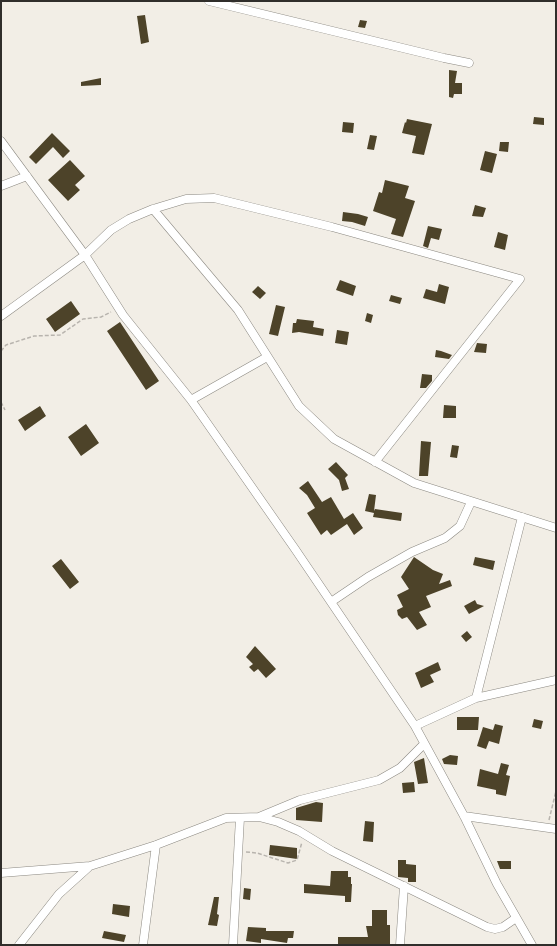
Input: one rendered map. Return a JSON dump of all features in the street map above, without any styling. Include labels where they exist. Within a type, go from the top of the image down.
[{"type":"street","points":[[209,1],[469,63]]},
{"type":"street","points":[[1,141],[85,255],[117,307],[191,400],[331,602],[414,726],[464,816],[516,918],[532,945]]},
{"type":"street","points":[[1,186],[27,176]]},
{"type":"street","points":[[1,316],[85,255],[111,230],[129,219],[153,209],[186,199],[214,198],[520,279],[375,462]]},
{"type":"street","points":[[153,209],[238,310],[299,406],[334,439],[414,483],[556,528]]},
{"type":"street","points":[[191,400],[267,357]]},
{"type":"street","points":[[331,602],[368,577],[412,552],[445,538],[460,526],[470,502]]},
{"type":"street","points":[[476,698],[522,517]]},
{"type":"street","points":[[414,726],[476,698],[556,680]]},
{"type":"street","points":[[259,817],[300,800],[379,780],[400,768],[424,744]]},
{"type":"street","points":[[464,816],[556,829]]},
{"type":"street","points":[[1,873],[90,866],[156,845],[226,818],[259,817],[278,822],[304,834],[332,851],[486,927],[495,929],[503,927],[516,918]]},
{"type":"street","points":[[233,945],[240,818]]},
{"type":"street","points":[[143,945],[156,845]]},
{"type":"street","points":[[19,945],[59,894],[90,866]]},
{"type":"street","points":[[400,945],[404,886]]},
{"type":"path","points":[[1,351],[6,345],[34,336],[60,335],[82,319],[101,317],[117,307]]},
{"type":"path","points":[[1,357],[1,371]]},
{"type":"path","points":[[1,402],[5,410]]},
{"type":"path","points":[[547,827],[556,791]]},
{"type":"path","points":[[238,852],[257,853],[288,864],[297,860],[304,834]]},
{"type":"building","points":[[145,15],[149,42],[141,44],[137,16]]},
{"type":"building","points":[[360,20],[367,21],[365,28],[358,27]]},
{"type":"building","points":[[449,70],[457,71],[455,83],[462,83],[462,94],[454,94],[453,98],[449,97]]},
{"type":"building","points":[[101,78],[101,85],[81,86],[81,82]]},
{"type":"building","points":[[534,117],[544,118],[544,125],[533,124]]},
{"type":"building","points":[[407,119],[432,124],[424,155],[412,153],[416,136],[402,133]]},
{"type":"building","points":[[343,122],[354,123],[353,133],[342,132]]},
{"type":"building","points":[[52,133],[70,151],[63,158],[53,147],[36,164],[29,157]]},
{"type":"building","points":[[370,135],[377,136],[374,150],[367,149]]},
{"type":"building","points":[[500,142],[509,142],[508,152],[499,151]]},
{"type":"building","points":[[485,151],[497,154],[492,173],[480,170]]},
{"type":"building","points":[[70,160],[85,176],[75,185],[80,190],[68,201],[48,180]]},
{"type":"building","points":[[385,180],[409,186],[405,198],[415,201],[403,237],[391,234],[396,219],[373,211],[379,192],[382,193]]},
{"type":"building","points":[[475,205],[486,208],[483,217],[472,216]]},
{"type":"building","points":[[343,212],[368,217],[365,226],[342,221]]},
{"type":"building","points":[[428,226],[442,229],[439,240],[431,238],[428,248],[423,246]]},
{"type":"building","points":[[498,232],[508,235],[505,250],[494,247]]},
{"type":"building","points":[[340,280],[356,286],[353,296],[336,290]]},
{"type":"building","points":[[439,284],[449,287],[445,304],[423,298],[426,289],[437,292]]},
{"type":"building","points":[[258,286],[266,293],[260,299],[252,292]]},
{"type":"building","points":[[391,295],[402,298],[400,304],[389,301]]},
{"type":"building","points":[[71,301],[80,314],[55,332],[46,319]]},
{"type":"building","points":[[276,305],[285,307],[278,336],[269,334]]},
{"type":"building","points":[[367,313],[373,315],[371,323],[365,321]]},
{"type":"building","points":[[297,319],[314,321],[313,327],[324,329],[323,336],[299,332],[292,333],[293,323],[296,323]]},
{"type":"building","points":[[120,322],[159,381],[146,390],[107,331]]},
{"type":"building","points":[[337,330],[349,332],[347,345],[335,343]]},
{"type":"building","points":[[477,343],[487,344],[486,353],[474,352]]},
{"type":"building","points":[[436,350],[452,355],[449,359],[435,357]]},
{"type":"building","points":[[422,374],[432,375],[432,381],[426,388],[420,388]]},
{"type":"building","points":[[444,405],[456,406],[456,418],[443,418]]},
{"type":"building","points":[[40,406],[46,416],[25,431],[18,420]]},
{"type":"building","points":[[86,424],[99,443],[81,456],[68,437]]},
{"type":"building","points":[[421,441],[431,442],[428,476],[419,476]]},
{"type":"building","points":[[452,445],[459,446],[457,458],[450,457]]},
{"type":"building","points":[[336,462],[348,475],[345,478],[349,489],[342,491],[339,480],[328,469]]},
{"type":"building","points":[[308,481],[322,502],[331,497],[344,519],[353,513],[363,528],[354,535],[347,524],[331,535],[327,530],[321,535],[307,513],[315,508],[307,495],[299,488]]},
{"type":"building","points":[[369,494],[376,495],[374,511],[375,509],[402,513],[401,521],[373,517],[374,513],[365,511]]},
{"type":"building","points":[[414,557],[433,570],[443,574],[439,584],[450,580],[452,586],[426,596],[431,607],[419,612],[427,625],[417,630],[407,617],[402,619],[398,615],[397,610],[403,607],[397,595],[409,589],[401,577]]},
{"type":"building","points":[[475,557],[495,561],[493,570],[473,565]]},
{"type":"building","points":[[61,559],[79,582],[70,589],[52,566]]},
{"type":"building","points":[[475,600],[477,604],[484,606],[469,614],[464,606]]},
{"type":"building","points":[[467,631],[472,637],[466,642],[461,636]]},
{"type":"building","points":[[255,646],[276,669],[266,678],[258,669],[254,672],[249,667],[253,664],[246,657]]},
{"type":"building","points":[[438,662],[441,670],[430,675],[434,682],[421,688],[415,673]]},
{"type":"building","points":[[457,717],[479,717],[478,730],[457,730]]},
{"type":"building","points":[[534,719],[543,721],[541,729],[532,727]]},
{"type":"building","points":[[495,724],[503,726],[499,744],[489,741],[486,749],[477,746],[483,727],[493,730]]},
{"type":"building","points":[[450,755],[458,756],[457,765],[444,764],[442,759]]},
{"type":"building","points":[[424,758],[428,783],[418,784],[414,762]]},
{"type":"building","points":[[501,763],[509,765],[506,775],[510,776],[506,796],[496,794],[496,790],[477,786],[480,769],[498,774]]},
{"type":"building","points":[[414,782],[415,792],[403,793],[402,783]]},
{"type":"building","points":[[316,802],[323,803],[322,822],[296,820],[296,808]]},
{"type":"building","points":[[365,821],[374,822],[373,842],[363,841]]},
{"type":"building","points":[[270,845],[297,848],[297,859],[269,855]]},
{"type":"building","points":[[398,860],[406,860],[406,864],[416,865],[416,882],[408,882],[408,878],[398,877]]},
{"type":"building","points":[[497,861],[511,861],[511,869],[500,869]]},
{"type":"building","points":[[331,871],[348,871],[348,877],[351,877],[352,884],[351,902],[345,902],[345,896],[304,893],[304,884],[330,886]]},
{"type":"building","points":[[244,888],[251,889],[250,900],[243,899]]},
{"type":"building","points":[[214,897],[219,897],[217,914],[219,915],[217,926],[208,925]]},
{"type":"building","points":[[113,904],[130,906],[129,917],[112,914]]},
{"type":"building","points":[[372,910],[387,910],[387,925],[390,925],[390,945],[338,945],[338,937],[368,937],[366,926],[372,926]]},
{"type":"building","points":[[248,927],[266,928],[266,931],[294,931],[293,938],[288,938],[287,943],[261,939],[261,943],[246,941]]},
{"type":"building","points":[[104,931],[126,935],[124,942],[102,938]]}]
